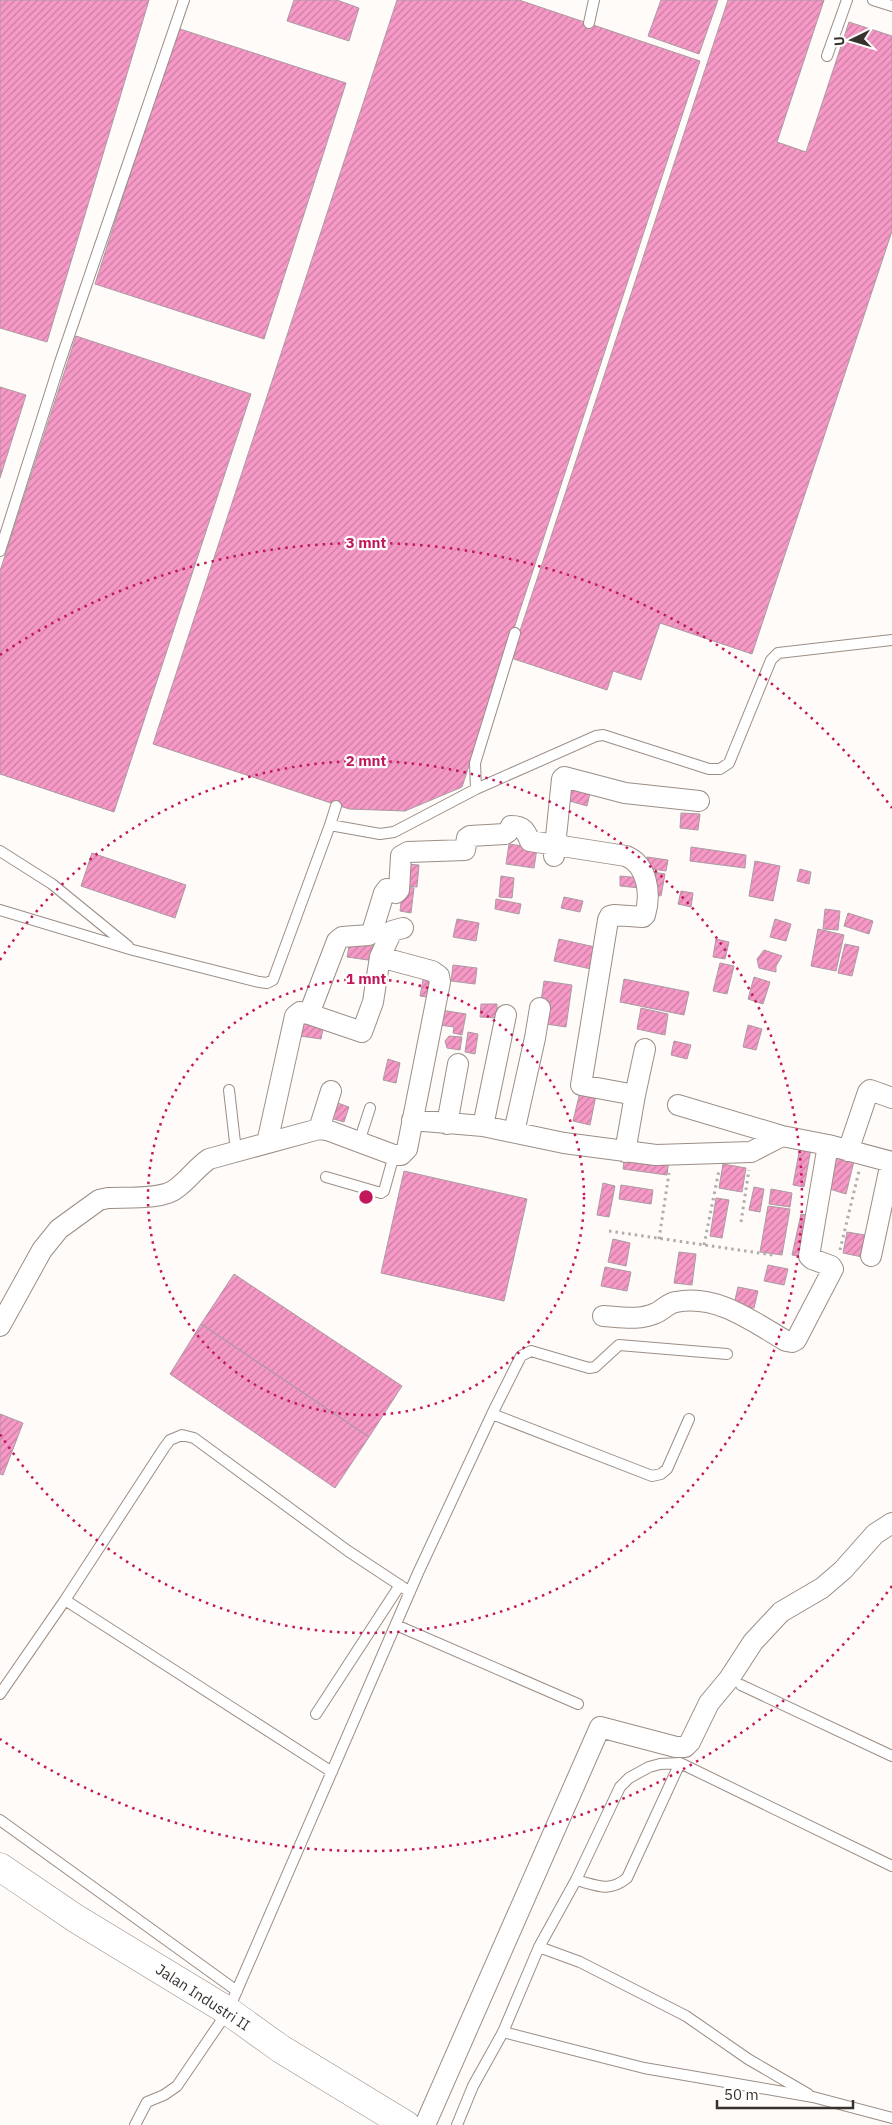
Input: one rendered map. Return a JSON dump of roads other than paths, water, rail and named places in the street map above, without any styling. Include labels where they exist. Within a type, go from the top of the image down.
[{"type":"main road","name":"Jalan Industri II","points":[[0,1867],[75,1918],[233,2001],[281,2049],[406,2125]]},
{"type":"street","points":[[554,851],[562,779],[565,776],[625,793],[698,801]]},
{"type":"street","points":[[309,1014],[336,941],[342,937],[369,935],[375,928],[384,893],[387,889],[396,892],[399,890],[401,856],[404,853],[465,850],[467,837],[505,834],[510,826],[519,826],[525,828],[530,841],[554,851],[626,856],[635,860],[645,876],[647,892],[645,915],[643,917],[614,915],[610,916],[608,920],[581,1085],[635,1095]]},
{"type":"street","points":[[267,1143],[295,1016],[300,1012],[309,1014],[362,1032],[373,1002],[380,957],[392,931],[403,928]]},
{"type":"street","points":[[0,1326],[42,1250],[59,1229],[99,1200],[166,1194],[182,1184],[198,1166],[209,1159],[318,1129],[327,1130],[394,1155],[402,1155],[407,1149],[440,982],[439,976],[432,971],[380,957]]},
{"type":"street","points":[[514,1132],[540,1008]]},
{"type":"street","points":[[483,1126],[506,1015]]},
{"type":"street","points":[[625,1152],[645,1049]]},
{"type":"street","points":[[447,1124],[458,1064]]},
{"type":"street","points":[[856,1153],[868,1092],[870,1090],[892,1098]]},
{"type":"street","points":[[318,1129],[331,1091]]},
{"type":"street","points":[[678,1105],[782,1136],[828,1145],[891,1162],[871,1256]]},
{"type":"street","points":[[412,1120],[483,1126],[564,1143],[625,1152],[671,1155],[751,1152],[782,1136]]},
{"type":"street","points":[[603,1316],[642,1318],[656,1313],[673,1302],[691,1300],[723,1305],[786,1341],[792,1342],[796,1340],[833,1269],[831,1266],[812,1260],[809,1256],[828,1145]]},
{"type":"street","points":[[425,2125],[600,1728],[676,1747],[684,1747],[690,1742],[709,1703],[729,1679],[753,1642],[775,1618],[781,1612],[822,1588],[842,1570],[875,1534],[892,1523]]},
{"type":"lane","points":[[0,551],[60,362],[184,0]]},
{"type":"lane","points":[[827,56],[847,0]]},
{"type":"lane","points":[[872,0],[892,6]]},
{"type":"lane","points":[[589,23],[592,1]]},
{"type":"lane","points":[[476,789],[474,763],[516,634]]},
{"type":"lane","points":[[330,825],[380,834],[394,832],[476,789],[596,736],[603,735],[709,769],[725,767],[729,763],[772,660],[778,653],[892,640]]},
{"type":"lane","points":[[0,910],[133,950],[267,983],[273,980],[336,806]]},
{"type":"lane","points":[[0,851],[52,884],[133,950]]},
{"type":"lane","points":[[229,1090],[236,1151]]},
{"type":"lane","points":[[359,1142],[370,1108]]},
{"type":"lane","points":[[326,1177],[381,1193],[384,1192],[394,1155]]},
{"type":"lane","points":[[135,2125],[147,2102],[164,2095],[177,2086],[233,2001],[410,1592],[492,1414],[521,1356],[531,1351],[589,1368],[595,1367],[619,1345],[727,1354]]},
{"type":"lane","points":[[492,1414],[652,1476],[661,1474],[667,1468],[689,1419]]},
{"type":"lane","points":[[0,1694],[65,1600],[164,1448],[170,1440],[182,1435],[194,1438],[348,1551],[410,1592]]},
{"type":"lane","points":[[316,1714],[400,1585]]},
{"type":"lane","points":[[65,1600],[332,1772]]},
{"type":"lane","points":[[396,1625],[578,1704]]},
{"type":"lane","points":[[741,1685],[892,1756]]},
{"type":"lane","points":[[457,2125],[473,2086],[503,2032],[539,1947],[576,1880],[620,1787],[629,1778],[649,1767],[680,1762],[892,1866]]},
{"type":"lane","points":[[576,1880],[608,1888],[618,1885],[627,1878],[680,1762]]},
{"type":"lane","points":[[0,1820],[233,2001]]},
{"type":"lane","points":[[539,1947],[580,1962],[686,2016],[748,2059],[813,2097]]},
{"type":"lane","points":[[503,2032],[644,2068],[813,2097],[892,2118]]}]
